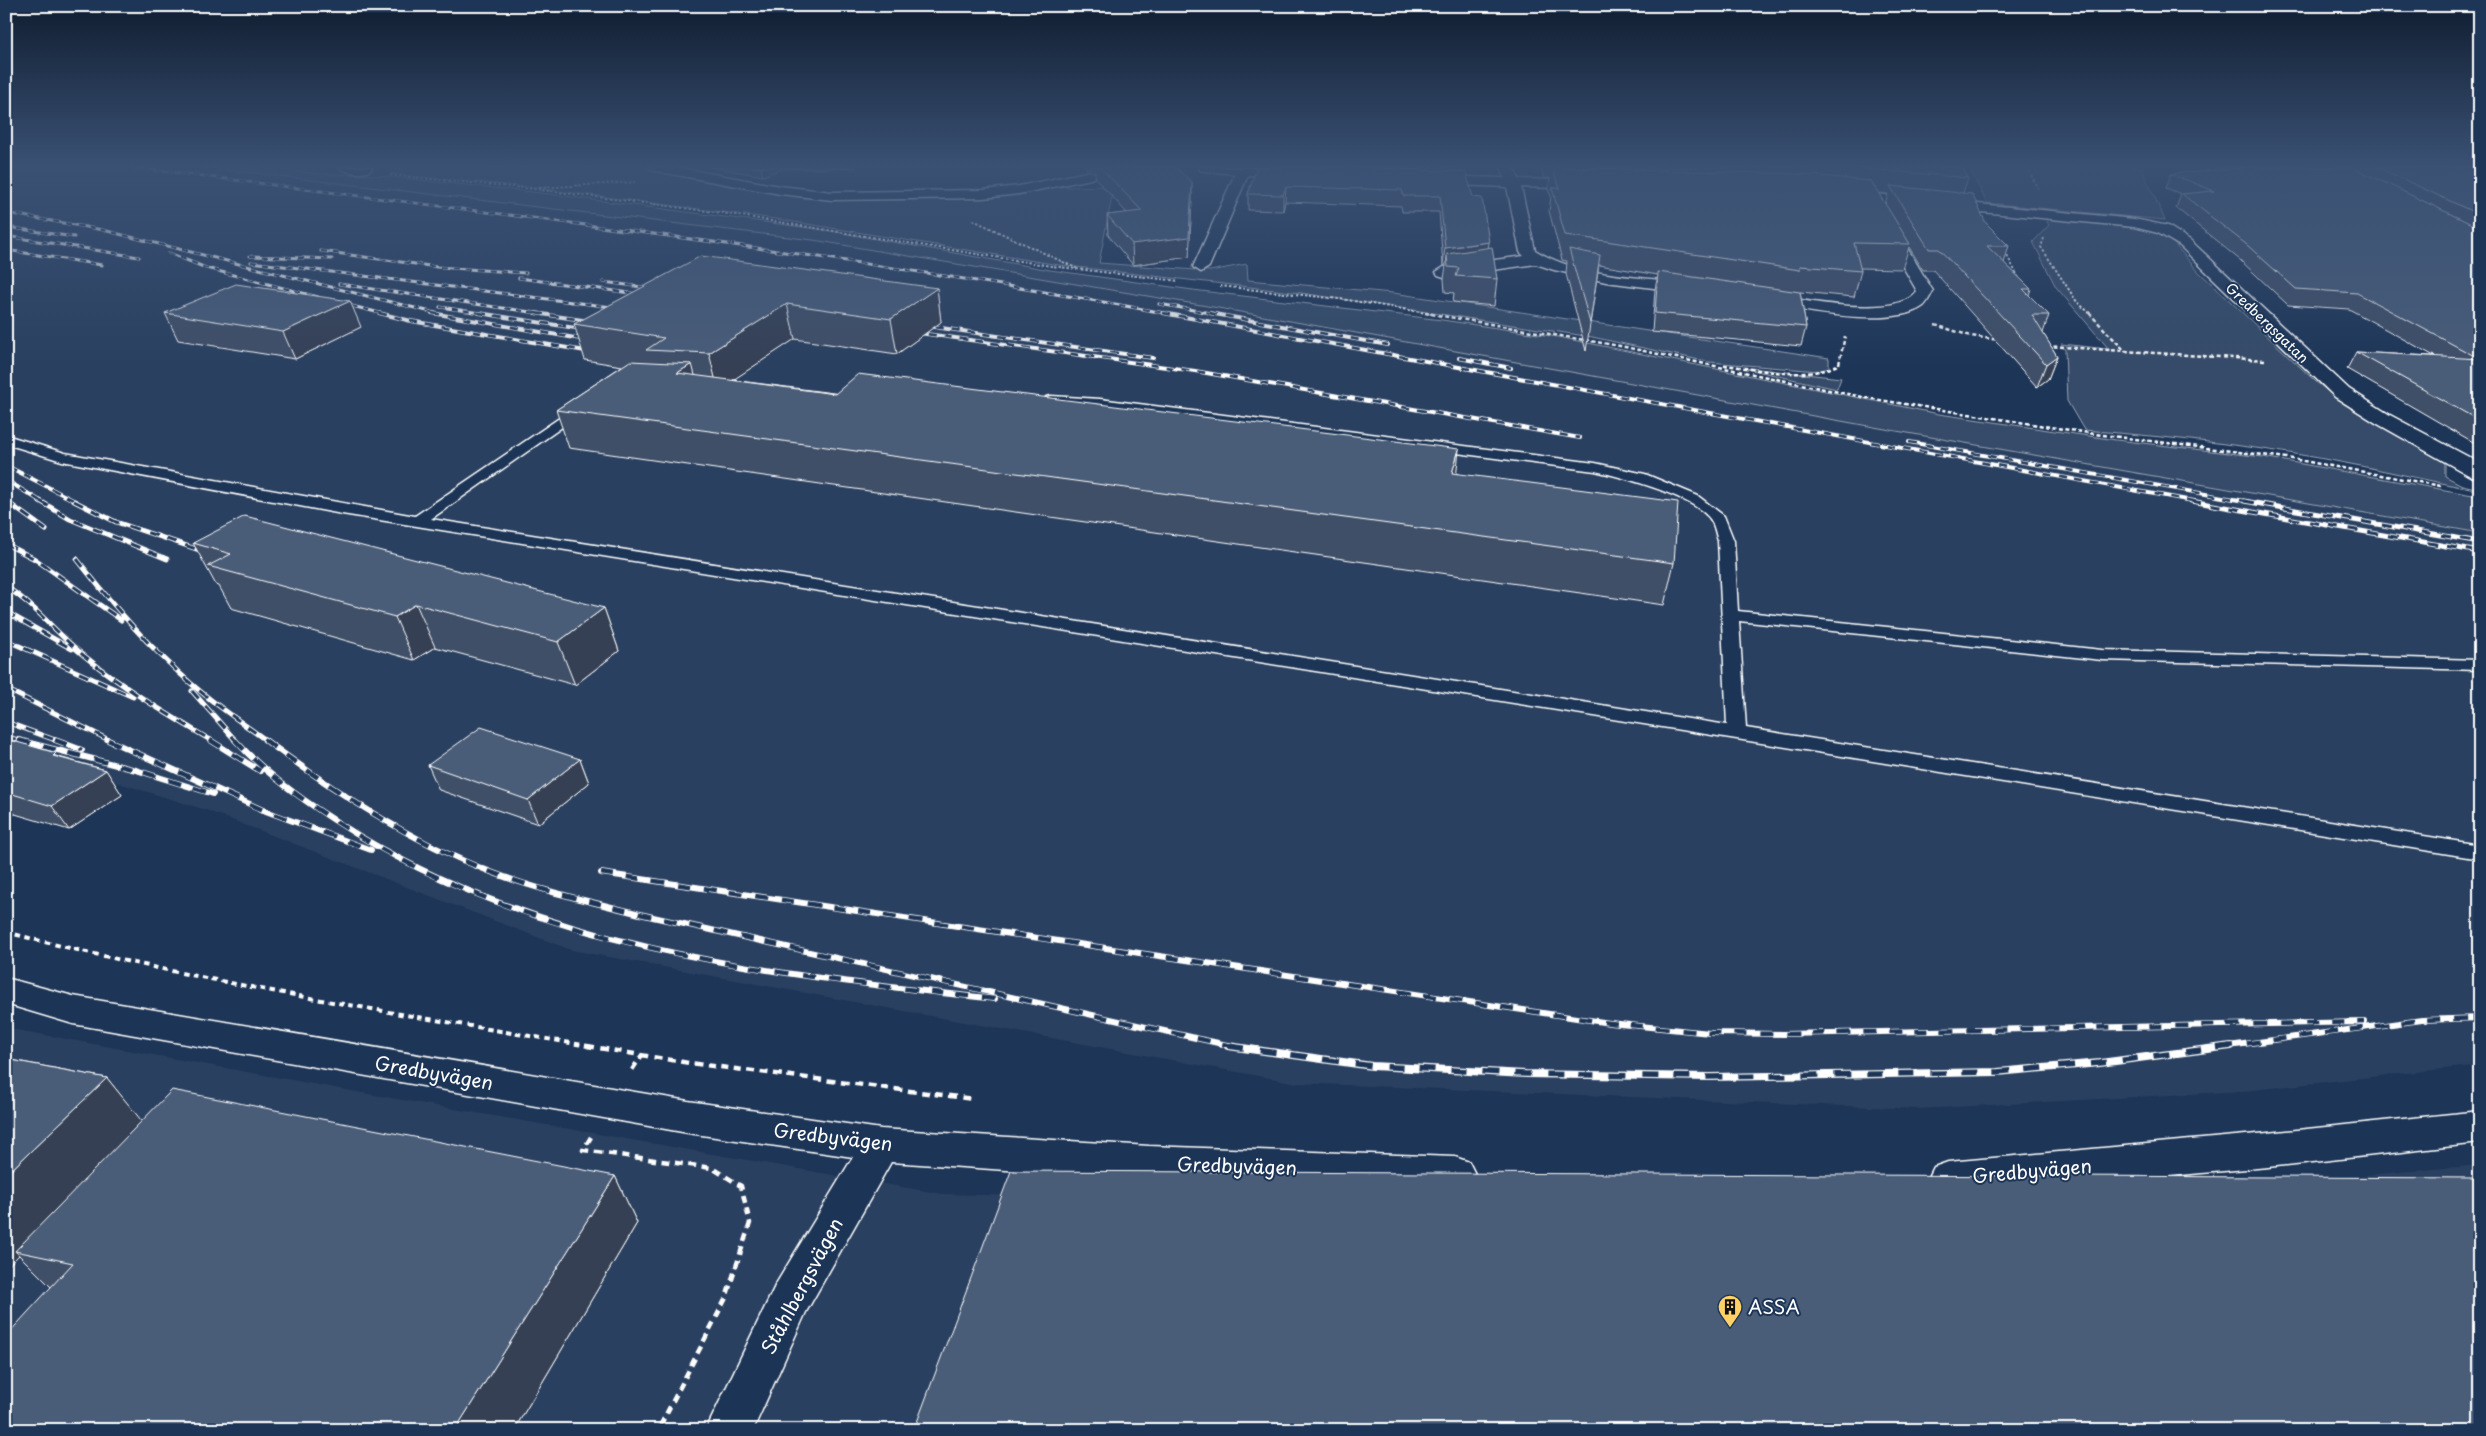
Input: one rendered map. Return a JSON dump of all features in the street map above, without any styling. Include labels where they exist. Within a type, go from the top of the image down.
[{"type":"street","points":[[1201,267],[1215,234]]},
{"type":"street","points":[[1524,234],[1528,252],[1536,259],[1562,269],[1706,290]]},
{"type":"street","points":[[1754,297],[1850,311],[1881,312],[1916,306],[1923,300],[1925,291],[1892,234]]},
{"type":"street","name":"Gredbergsgatan","points":[[2174,234],[2308,363],[2350,398],[2480,472]]},
{"type":"street","points":[[1444,272],[1487,268],[1536,259]]},
{"type":"street","name":"Gredbyvägen","points":[[6,991],[73,1010],[612,1104],[882,1144],[1149,1163],[1492,1176]]},
{"type":"street","name":"Gredbyvägen","points":[[1914,1180],[1943,1180],[2268,1150],[2480,1126]]},
{"type":"street","name":"Ståhlbergsvägen","points":[[729,1430],[791,1298],[882,1144]]},
{"type":"lane","points":[[1036,399],[1130,407],[1585,466],[1640,477],[1693,499],[1720,518],[1726,541],[1737,732]]},
{"type":"lane","points":[[419,520],[590,401]]},
{"type":"lane","points":[[6,439],[62,457],[342,509],[2480,852]]},
{"type":"lane","points":[[1731,615],[2102,655],[2480,665]]},
{"type":"path","points":[[854,234],[1081,270],[1187,282]]},
{"type":"path","points":[[1004,234],[1038,248],[1081,270]]},
{"type":"path","points":[[1996,234],[2021,282]]},
{"type":"path","points":[[2047,234],[2040,247],[2077,302],[2097,320],[2127,353]]},
{"type":"path","points":[[1216,286],[1348,300],[1575,338],[1712,364],[1867,398],[2095,434],[2287,458],[2450,488]]},
{"type":"path","points":[[1900,309],[1952,332],[1999,340]]},
{"type":"path","points":[[1712,364],[1805,372],[1830,370],[1838,364],[1850,311]]},
{"type":"path","points":[[2046,346],[2127,353],[2308,363]]},
{"type":"path","points":[[6,932],[90,954],[309,998],[689,1063],[974,1099]]},
{"type":"path","points":[[642,1055],[583,1150],[712,1168],[741,1186],[750,1223],[726,1298],[658,1430]]},
{"type":"shaded area","points":[[6,234],[763,234],[813,240],[1213,307],[1885,429],[2480,533],[2480,1065],[2244,1091],[1918,1109],[1297,1083],[571,950],[206,810],[6,748]]},
{"type":"shaded area","points":[[763,234],[848,234],[1050,270],[1193,290],[1442,320],[1558,337],[1939,414],[2116,440],[2263,457],[2478,496],[2480,533],[1885,429],[1213,307],[813,240]]},
{"type":"shaded area","points":[[868,234],[1105,234],[1099,263],[1210,271],[1247,264],[1248,280],[1393,293],[1829,358],[1829,368],[1818,371],[1709,362],[1592,337],[1301,293],[1059,265]]},
{"type":"shaded area","points":[[2041,234],[2161,234],[2167,236],[2199,272],[2315,381],[2344,404],[2445,462],[2445,476],[2462,485],[2480,489],[2480,491],[2289,453],[2212,442],[2084,430],[2067,401],[2065,350],[2061,344],[2109,349],[2056,287],[2033,242]]},
{"type":"shaded area","points":[[1747,369],[1841,378],[1837,389]]},
{"type":"shaded area","points":[[6,1028],[368,1094],[942,1194],[1580,1210],[2229,1187],[2480,1165],[2480,1430],[6,1430]]},
{"type":"building","points":[[1123,234],[1189,234],[1189,237],[1132,244]]},
{"type":"building","points":[[1444,234],[1488,234],[1489,242],[1445,248]]},
{"type":"building","points":[[1904,234],[1910,244],[1854,243],[1861,271],[1800,266],[1800,270],[1565,235]]},
{"type":"building","points":[[1920,234],[1997,234],[2009,246],[1987,246],[2031,289],[2023,289],[2049,315],[2032,315],[2057,356],[2046,364],[1939,249],[1929,249]]},
{"type":"building","points":[[2233,234],[2480,234],[2480,359],[2357,293],[2296,289]]},
{"type":"building","points":[[1492,247],[1497,279],[1456,276],[1459,268],[1448,267],[1447,254]]},
{"type":"building","points":[[1569,249],[1600,255],[1590,323]]},
{"type":"building","points":[[701,256],[937,288],[891,319],[787,304],[709,353],[646,350],[664,338],[574,324]]},
{"type":"building","points":[[1658,272],[1800,292],[1806,327],[1655,313]]},
{"type":"building","points":[[236,284],[350,301],[283,332],[165,313]]},
{"type":"building","points":[[2356,352],[2480,359],[2480,421]]},
{"type":"building","points":[[630,361],[692,364],[677,373],[835,394],[858,374],[1459,449],[1452,473],[1678,502],[1674,563],[556,410]]},
{"type":"building","points":[[245,516],[604,608],[558,642],[416,604],[395,617],[208,566],[231,554],[193,543]]},
{"type":"building","points":[[481,727],[580,759],[528,800],[428,765]]},
{"type":"building","points":[[6,739],[56,753],[53,756],[106,770],[52,806],[6,792]]},
{"type":"building","points":[[6,1059],[107,1078],[6,1175]]},
{"type":"building","points":[[172,1090],[615,1176],[455,1430],[6,1430],[6,1336],[73,1263],[15,1251]]},
{"type":"building","name":"ASSA","points":[[1011,1171],[2480,1178],[2480,1430],[914,1430]]},
{"type":"railway","points":[[54,234],[74,237]]},
{"type":"railway","points":[[119,234],[439,314]]},
{"type":"railway","points":[[652,234],[912,271],[1170,314]]},
{"type":"railway","points":[[6,236],[139,257]]},
{"type":"railway","points":[[6,250],[102,265]]},
{"type":"railway","points":[[321,251],[437,267],[526,273]]},
{"type":"railway","points":[[169,253],[206,268],[318,297]]},
{"type":"railway","points":[[250,256],[332,259]]},
{"type":"railway","points":[[251,262],[620,308]]},
{"type":"railway","points":[[519,278],[645,295]]},
{"type":"railway","points":[[603,282],[658,289]]},
{"type":"railway","points":[[339,284],[544,314]]},
{"type":"railway","points":[[340,303],[384,314]]},
{"type":"railway","points":[[1159,304],[1216,314]]},
{"type":"railway","points":[[440,307],[487,314]]},
{"type":"railway","points":[[379,313],[411,321],[597,353]]},
{"type":"railway","points":[[432,313],[592,341]]},
{"type":"railway","points":[[479,313],[588,330]]},
{"type":"railway","points":[[535,313],[596,322]]},
{"type":"railway","points":[[1163,313],[2198,502]]},
{"type":"railway","points":[[1209,313],[1388,345]]},
{"type":"railway","points":[[920,325],[1153,358]]},
{"type":"railway","points":[[912,332],[1195,371],[1580,438]]},
{"type":"railway","points":[[1459,358],[1511,368]]},
{"type":"railway","points":[[1909,442],[2251,502]]},
{"type":"railway","points":[[9,467],[77,502]]},
{"type":"railway","points":[[6,480],[42,502]]},
{"type":"railway","points":[[6,501],[46,530]]},
{"type":"railway","points":[[40,501],[70,519],[167,559]]},
{"type":"railway","points":[[74,501],[116,522],[211,554]]},
{"type":"railway","points":[[2191,501],[2480,552]]},
{"type":"railway","points":[[2244,501],[2480,542]]},
{"type":"railway","points":[[6,544],[35,559],[121,620]]},
{"type":"railway","points":[[77,559],[122,614],[182,676],[267,741]]},
{"type":"railway","points":[[6,587],[28,603],[76,649],[102,670],[148,702],[212,741]]},
{"type":"railway","points":[[6,612],[72,649]]},
{"type":"railway","points":[[6,640],[133,697]]},
{"type":"railway","points":[[6,689],[111,741]]},
{"type":"railway","points":[[192,691],[236,741]]},
{"type":"railway","points":[[6,722],[58,741]]},
{"type":"railway","points":[[6,737],[23,741]]},
{"type":"railway","points":[[18,740],[136,770],[213,794]]},
{"type":"railway","points":[[55,740],[82,750]]},
{"type":"railway","points":[[108,740],[263,810],[371,850]]},
{"type":"railway","points":[[210,740],[260,771]]},
{"type":"railway","points":[[235,740],[269,773],[307,802],[334,820],[409,863],[487,898],[569,926],[652,948],[738,965],[824,978],[995,999]]},
{"type":"railway","points":[[265,740],[345,796],[402,830],[461,860],[528,885],[644,915],[1236,1047]]},
{"type":"railway","points":[[601,873],[1610,1023],[1710,1033],[1783,1034],[2364,1022]]},
{"type":"railway","points":[[2221,1047],[2422,1020],[2480,1018]]},
{"type":"railway","points":[[1228,1046],[1372,1066],[1526,1074],[1710,1077],[1997,1072],[2100,1063],[2231,1046]]},
{"type":"place","name":"ASSA","points":[[1730,1328]]}]
